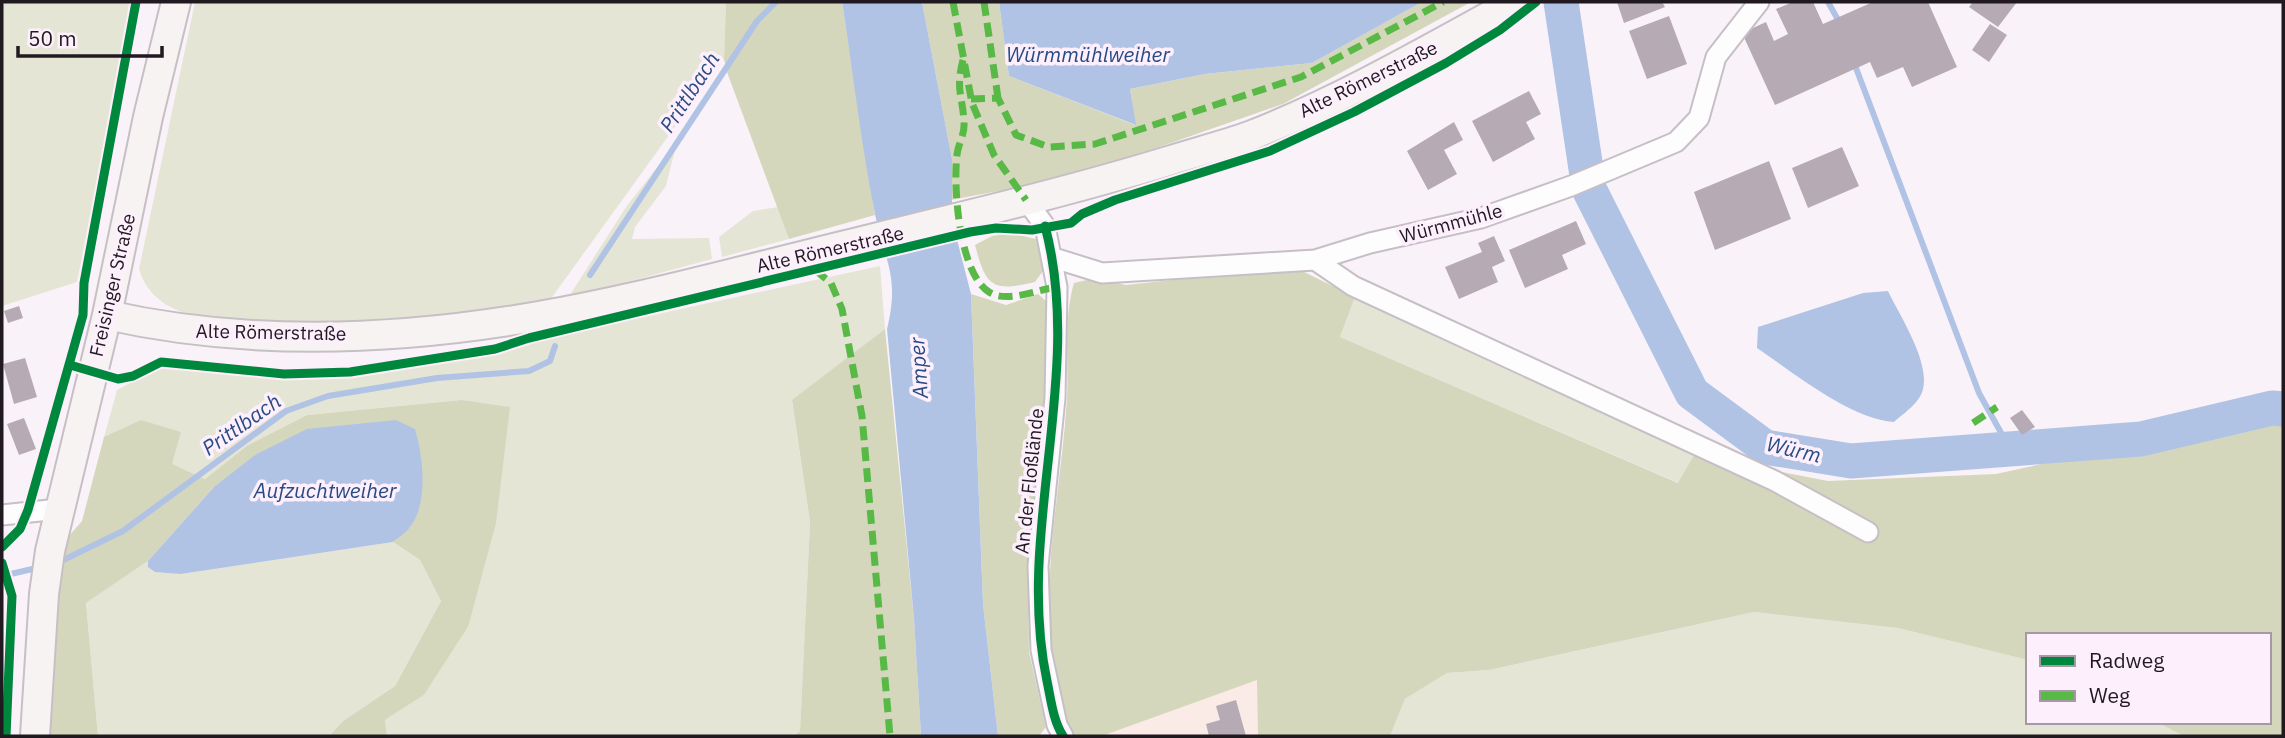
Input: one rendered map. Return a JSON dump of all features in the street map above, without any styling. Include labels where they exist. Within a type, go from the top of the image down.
[{"type":"main road","name":"Freisinger Straße","points":[[35,736],[48,565],[59,509],[107,315],[148,117],[176,2]]},
{"type":"main road","name":"Alte Römerstraße","points":[[107,315],[160,327],[235,335],[322,336],[433,330],[560,312],[973,216],[1125,174],[1251,135],[1397,68],[1515,2]]},
{"type":"street","name":"Würmmühle","points":[[1054,258],[1102,272],[1315,260],[1370,243],[1481,218],[1571,186],[1676,142],[1699,118],[1716,57],[1759,2]]},
{"type":"street","name":"An der Floßlände","points":[[1026,200],[1045,226],[1054,258],[1058,287],[1055,398],[1038,566],[1041,650],[1057,725],[1063,736]]},
{"type":"street","points":[[1315,260],[1353,286],[1775,481],[1868,532]]},
{"type":"street","points":[[2,514],[59,509]]},
{"type":"shaded area","points":[[2,2],[133,2],[77,282],[2,306]]},
{"type":"shaded area","points":[[195,2],[726,2],[724,59],[550,300],[477,311],[367,322],[215,320],[171,308],[148,288],[139,269]]},
{"type":"shaded area","points":[[677,142],[666,186],[635,227],[632,239],[709,238],[712,259],[568,298],[626,207]]},
{"type":"shaded area","points":[[778,207],[789,239],[722,257],[719,237],[753,211]]},
{"type":"shaded area","points":[[880,266],[885,329],[792,401],[810,522],[800,731],[794,736],[387,736],[385,720],[424,695],[468,627],[461,400],[307,415],[248,445],[205,479],[171,464],[181,432],[104,437],[117,390],[163,365],[283,378],[349,376],[496,354],[529,342]]},
{"type":"shaded area","points":[[1355,297],[1694,455],[1679,483],[1340,337]]},
{"type":"shaded area","points":[[393,542],[420,560],[441,601],[395,686],[343,721],[329,736],[98,736],[86,603],[148,561],[148,567],[181,574]]},
{"type":"shaded area","points":[[1754,612],[1898,628],[2026,660],[2026,724],[2160,724],[2184,736],[1390,736],[1405,699],[1447,673],[1489,670]]},
{"type":"shaded area","points":[[1257,679],[1258,736],[1102,736]]},
{"type":"green space","points":[[726,2],[842,2],[875,215],[789,239],[727,72],[724,59]]},
{"type":"green space","points":[[922,2],[999,2],[1009,76],[1135,125],[1130,89],[1205,74],[1312,63],[1422,2],[1471,2],[1283,104],[1073,177],[951,200],[952,159]]},
{"type":"green space","points":[[1011,233],[1036,239],[1043,271],[1035,282],[1000,286],[987,278],[983,270],[975,245],[992,236]]},
{"type":"green space","points":[[1294,267],[1355,297],[1340,337],[1678,483],[1694,455],[1828,481],[1996,474],[2283,411],[2283,736],[2184,736],[2160,724],[2271,724],[2271,633],[2026,633],[2026,660],[1898,628],[1754,612],[1489,670],[1447,673],[1405,699],[1390,736],[1258,736],[1257,680],[1102,736],[1075,736],[1066,718],[1058,686],[1049,614],[1052,543],[1067,399],[1069,312],[1074,283],[1095,278],[1126,285]]},
{"type":"green space","points":[[971,294],[1006,305],[1038,294],[1047,302],[1045,398],[1028,569],[1029,652],[1046,727],[1039,736],[998,736],[983,604]]},
{"type":"green space","points":[[885,329],[914,619],[921,736],[794,736],[800,731],[810,522],[792,400]]},
{"type":"green space","points":[[461,400],[510,407],[496,523],[468,627],[424,695],[385,720],[387,736],[329,736],[343,721],[395,686],[441,601],[420,560],[393,542],[411,526],[214,487],[148,561],[86,603],[98,736],[49,736],[58,596],[68,537],[82,521],[104,437],[141,420],[181,432],[172,464],[205,479],[248,445],[307,415]]},
{"type":"water","name":"Amper","points":[[842,2],[922,2],[952,159],[952,220],[971,294],[983,604],[998,736],[921,736],[914,619],[887,329],[892,282],[870,188]]},
{"type":"water","name":"Würmmühlweiher","points":[[999,2],[1422,2],[1312,63],[1205,74],[1130,89],[1136,125],[1009,76]]},
{"type":"water","points":[[1888,291],[1913,339],[1924,378],[1919,399],[1894,422],[1859,413],[1841,404],[1757,348],[1758,327],[1863,293]]},
{"type":"water","name":"Aufzuchtweiher","points":[[396,420],[415,429],[423,479],[416,517],[408,529],[393,542],[181,574],[155,572],[148,567],[148,561],[214,487],[255,455],[307,429]]},
{"type":"building","points":[[1617,2],[1662,2],[1665,7],[1624,23]]},
{"type":"building","points":[[1793,2],[1813,2],[1823,24],[1873,2],[1928,2],[1957,67],[1912,87],[1903,67],[1877,78],[1870,62],[1775,105],[1742,33],[1766,22],[1774,41],[1788,34],[1776,9]]},
{"type":"building","points":[[1973,2],[2017,2],[1998,27],[1969,7]]},
{"type":"building","points":[[1669,16],[1687,64],[1647,79],[1629,31]]},
{"type":"building","points":[[1990,24],[2007,35],[1989,62],[1972,50]]},
{"type":"building","points":[[1529,91],[1541,114],[1526,122],[1535,139],[1493,162],[1472,121]]},
{"type":"building","points":[[1454,122],[1463,140],[1444,150],[1457,174],[1428,190],[1407,151]]},
{"type":"building","points":[[1842,147],[1859,186],[1808,208],[1792,168]]},
{"type":"building","points":[[1769,161],[1791,219],[1715,250],[1694,192]]},
{"type":"building","points":[[1576,221],[1586,244],[1562,255],[1568,269],[1525,288],[1509,250]]},
{"type":"building","points":[[1494,236],[1505,261],[1492,267],[1498,282],[1459,299],[1445,267],[1482,252],[1478,243]]},
{"type":"building","points":[[19,306],[23,318],[8,323],[4,311]]},
{"type":"building","points":[[25,358],[37,397],[14,404],[3,364]]},
{"type":"building","points":[[2022,410],[2035,427],[2022,435],[2010,418]]},
{"type":"building","points":[[24,418],[36,449],[19,455],[7,424]]},
{"type":"building","points":[[1236,700],[1246,736],[1209,736],[1206,724],[1220,720],[1216,706]]},
{"type":"waterway","name":"Prittlbach","points":[[590,275],[757,21],[776,2]]},
{"type":"waterway","name":"Würm","points":[[1561,2],[1589,189],[1692,393],[1765,447],[1851,461],[2141,439],[2272,408],[2283,409]]},
{"type":"waterway","points":[[1828,2],[1837,18]]},
{"type":"waterway","points":[[1856,68],[1979,393],[2010,449]]},
{"type":"waterway","name":"Prittlbach","points":[[55,564],[123,531],[286,411],[328,396],[437,378],[529,371],[550,361],[555,346]]},
{"type":"waterway","name":"Prittlbach","points":[[2,576],[41,567]]},
{"type":"marked path","points":[[953,2],[972,103],[994,155],[1026,200]]},
{"type":"marked path","points":[[984,2],[998,98]]},
{"type":"marked path","points":[[971,99],[998,98],[1016,135],[1049,147],[1095,144],[1301,77],[1443,2]]},
{"type":"marked path","points":[[963,60],[960,86],[964,127],[957,155],[956,187],[960,228],[971,267],[979,282],[996,295],[1013,296],[1057,287]]},
{"type":"marked path","points":[[815,270],[831,283],[842,309],[862,416],[890,736]]},
{"type":"marked path","points":[[1973,423],[1997,407]]},
{"type":"cycle path","points":[[2,547],[20,529],[28,510],[83,315],[84,283],[136,2]]},
{"type":"cycle path","points":[[70,365],[118,379],[133,376],[161,362],[284,374],[350,372],[495,349],[529,338],[970,232],[996,228],[1032,230],[1071,223],[1082,214],[1115,200],[1270,151],[1354,112],[1446,63],[1500,30],[1536,2]]},
{"type":"cycle path","points":[[1045,226],[1055,282],[1058,339],[1039,568],[1039,625],[1051,703],[1063,736]]},
{"type":"cycle path","points":[[2,563],[12,596],[6,736]]}]
